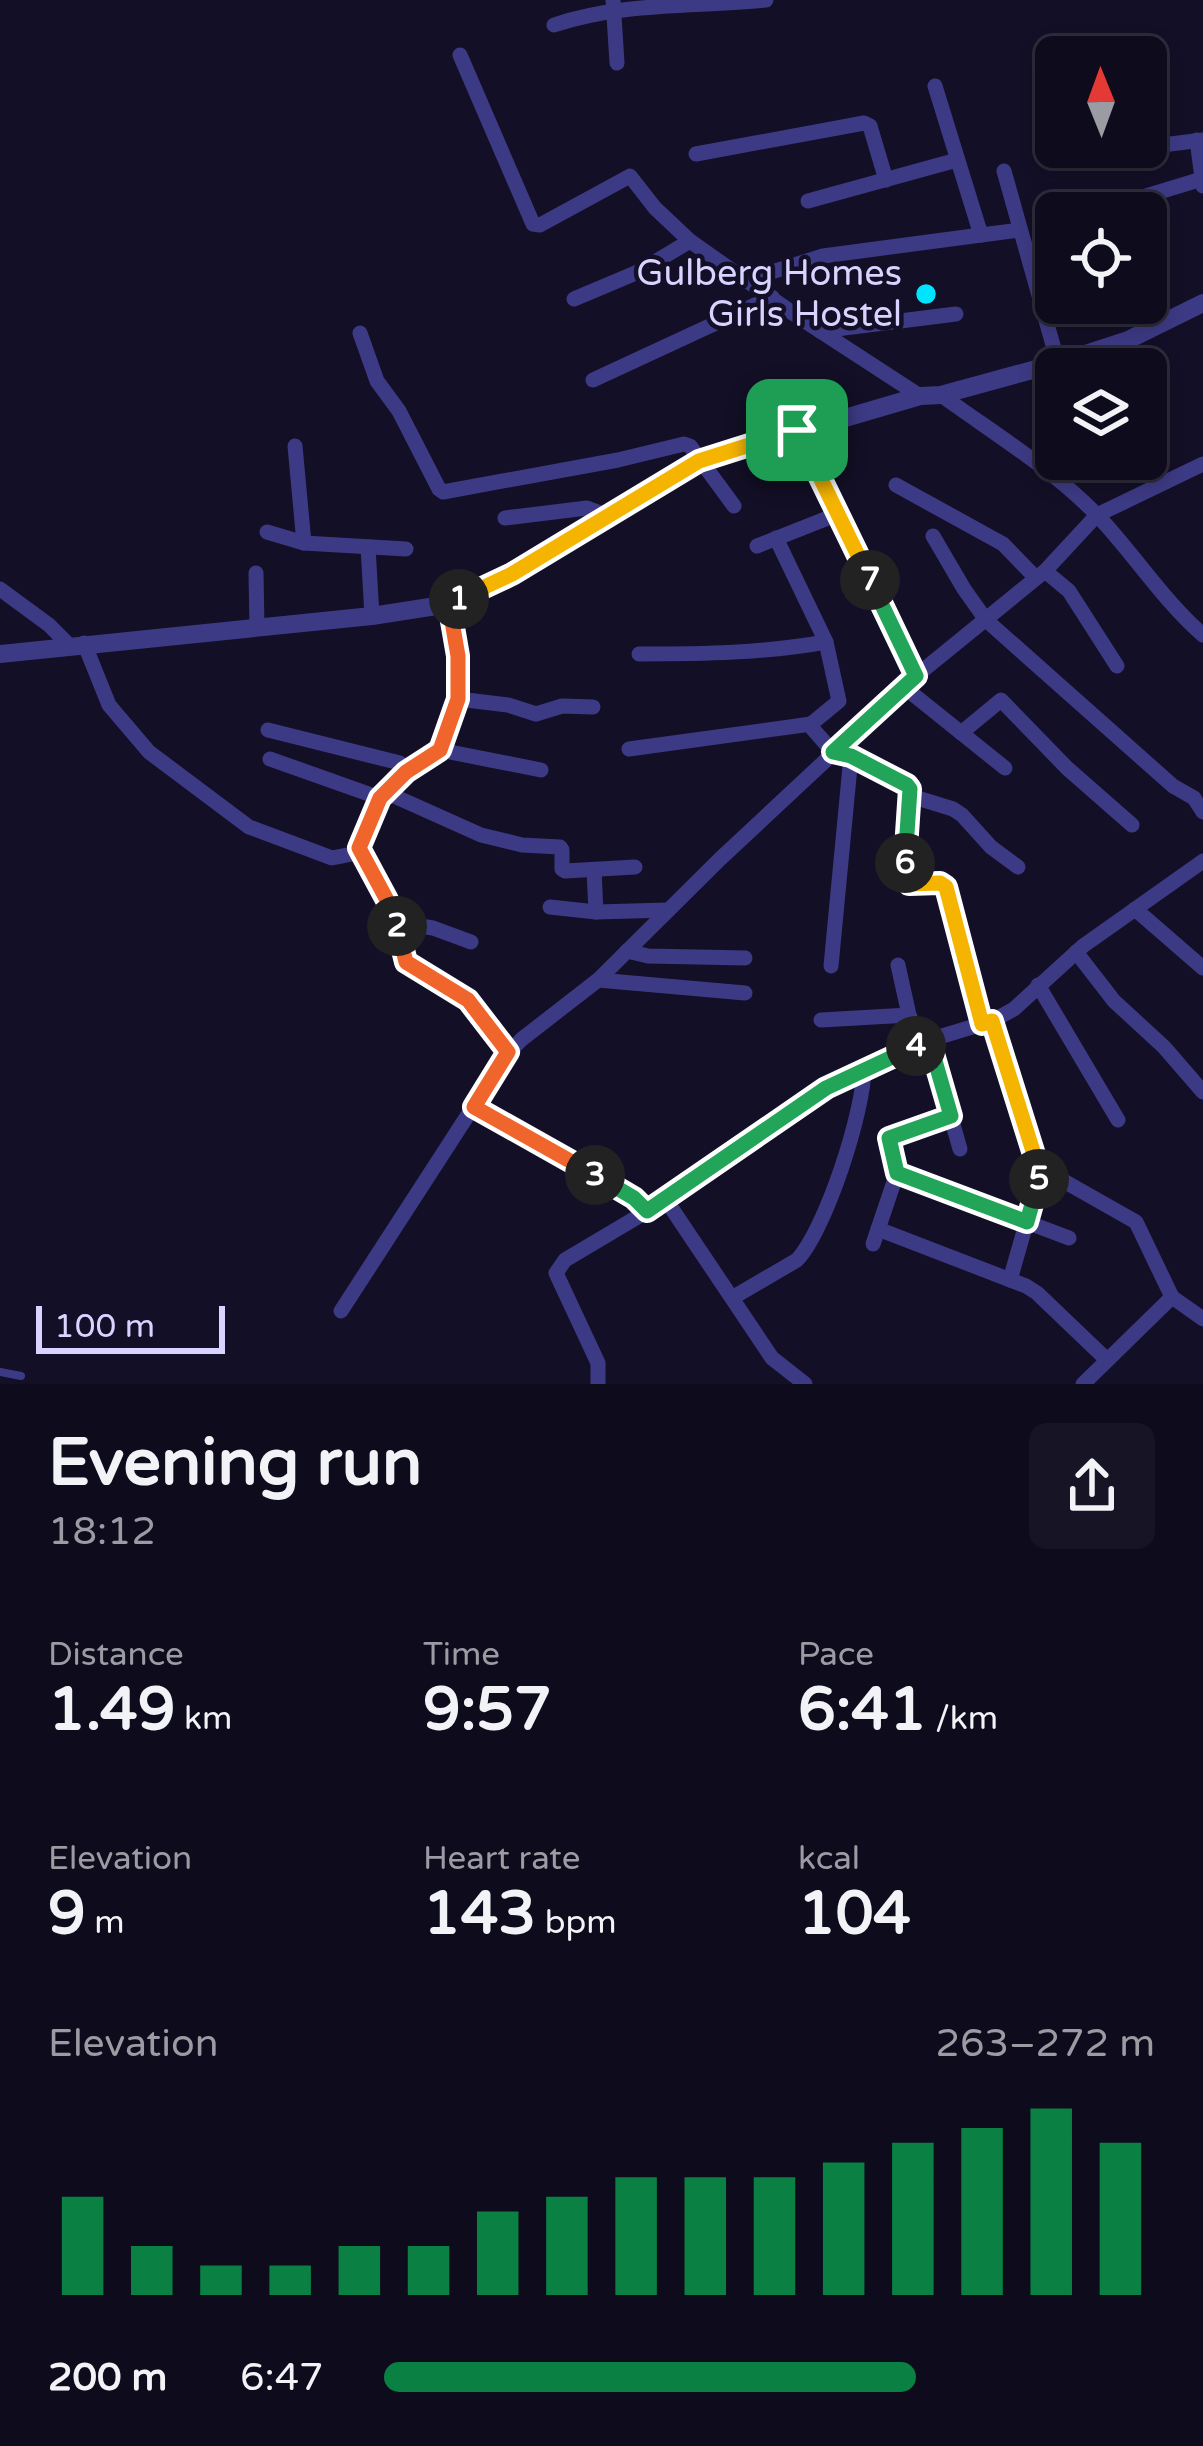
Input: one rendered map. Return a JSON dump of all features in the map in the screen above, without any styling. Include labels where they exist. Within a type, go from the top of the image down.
[{"type":"street","points":[[554,25],[613,6],[766,0]]},
{"type":"street","points":[[613,6],[617,63]]},
{"type":"street","points":[[460,55],[533,224],[540,225],[630,176],[689,241],[920,396]]},
{"type":"street","points":[[935,86],[980,235]]},
{"type":"street","points":[[696,154],[864,123],[870,126],[886,180]]},
{"type":"street","points":[[1167,144],[1200,140],[1203,189]]},
{"type":"street","points":[[808,201],[957,160]]},
{"type":"street","points":[[1004,171],[1054,348]]},
{"type":"street","points":[[1159,192],[1202,179]]},
{"type":"street","points":[[746,280],[823,256],[1020,230]]},
{"type":"street","points":[[574,299],[638,272],[689,241]]},
{"type":"street","points":[[593,380],[772,297]]},
{"type":"street","points":[[1104,348],[1203,303]]},
{"type":"street","points":[[820,331],[956,314]]},
{"type":"street","points":[[360,333],[377,381],[443,492],[684,444],[734,506]]},
{"type":"street","points":[[0,654],[449,604],[512,574],[699,461],[920,396],[941,395],[1035,369]]},
{"type":"street","points":[[941,395],[1069,489],[1097,515],[1178,613],[1203,634]]},
{"type":"street","points":[[797,430],[910,681],[961,733],[1005,768]]},
{"type":"street","points":[[295,446],[304,543]]},
{"type":"street","points":[[340,1311],[508,1052],[598,980],[668,910],[842,754],[910,681],[1040,574],[1097,515],[1203,464]]},
{"type":"street","points":[[896,485],[1003,544],[1069,591],[1117,666]]},
{"type":"street","points":[[505,518],[587,508],[608,516]]},
{"type":"street","points":[[757,545],[838,514]]},
{"type":"street","points":[[267,532],[304,543],[406,549]]},
{"type":"street","points":[[933,536],[986,620],[1173,786],[1194,797],[1203,812]]},
{"type":"street","points":[[628,749],[812,724],[838,701],[826,642],[776,538]]},
{"type":"street","points":[[368,547],[372,616]]},
{"type":"street","points":[[256,573],[256,628]]},
{"type":"street","points":[[0,589],[77,644],[110,705],[149,752],[249,827],[332,858],[359,848],[383,795],[406,772],[440,750],[458,699],[458,656],[449,604]]},
{"type":"street","points":[[640,654],[730,654],[826,642]]},
{"type":"street","points":[[458,699],[508,705],[536,715],[562,706],[592,706]]},
{"type":"street","points":[[961,733],[1001,700],[1132,825]]},
{"type":"street","points":[[812,724],[842,754],[907,785],[911,796],[904,875],[909,884],[946,887],[1037,1164],[1136,1222],[1172,1298],[1203,1319]]},
{"type":"street","points":[[268,730],[400,763],[406,772]]},
{"type":"street","points":[[440,750],[541,770]]},
{"type":"street","points":[[831,966],[842,754]]},
{"type":"street","points":[[269,759],[383,795],[481,835],[522,845],[560,847],[565,871],[635,867]]},
{"type":"street","points":[[911,796],[953,809],[1018,867]]},
{"type":"street","points":[[359,848],[396,922],[406,962],[468,1000],[508,1052]]},
{"type":"street","points":[[598,1384],[598,1363],[556,1273],[565,1260],[666,1200],[826,1088],[925,1041],[1014,1010],[1076,952],[1203,861]]},
{"type":"street","points":[[594,870],[596,912]]},
{"type":"street","points":[[550,907],[596,912],[668,910]]},
{"type":"street","points":[[1135,908],[1203,968]]},
{"type":"street","points":[[396,922],[433,928],[471,942]]},
{"type":"street","points":[[627,951],[648,956],[746,958]]},
{"type":"street","points":[[1076,952],[1114,1001],[1203,1092]]},
{"type":"street","points":[[898,965],[909,1015],[925,1041],[960,1149]]},
{"type":"street","points":[[598,980],[745,993]]},
{"type":"street","points":[[1038,986],[1118,1120]]},
{"type":"street","points":[[821,1020],[909,1015]]},
{"type":"street","points":[[732,1298],[797,1260],[815,1234],[846,1152],[864,1068]]},
{"type":"street","points":[[474,1107],[611,1183],[647,1211]]},
{"type":"street","points":[[951,1116],[889,1138],[897,1173],[875,1236],[1037,1293],[1106,1359]]},
{"type":"street","points":[[1010,1280],[1042,1168]]},
{"type":"street","points":[[897,1173],[1069,1238]]},
{"type":"street","points":[[666,1200],[772,1358],[805,1384]]},
{"type":"street","points":[[1083,1384],[1172,1298]]},
{"type":"lane","points":[[0,1372],[21,1376]]},
{"type":"place","name":"Gulberg Homes Girls Hostel","points":[[926,294]]},
{"type":"route","points":[[797,430],[916,676],[833,752],[851,756],[910,789],[904,875],[909,884],[946,887],[982,1024],[992,1021],[1042,1168],[1027,1222],[897,1173],[889,1138],[951,1116],[929,1040],[826,1088],[647,1211],[611,1183],[474,1107],[508,1052],[468,1000],[406,962],[387,900],[359,848],[380,798],[406,772],[440,750],[458,699],[458,656],[449,604],[512,574],[699,461],[797,430]]}]
